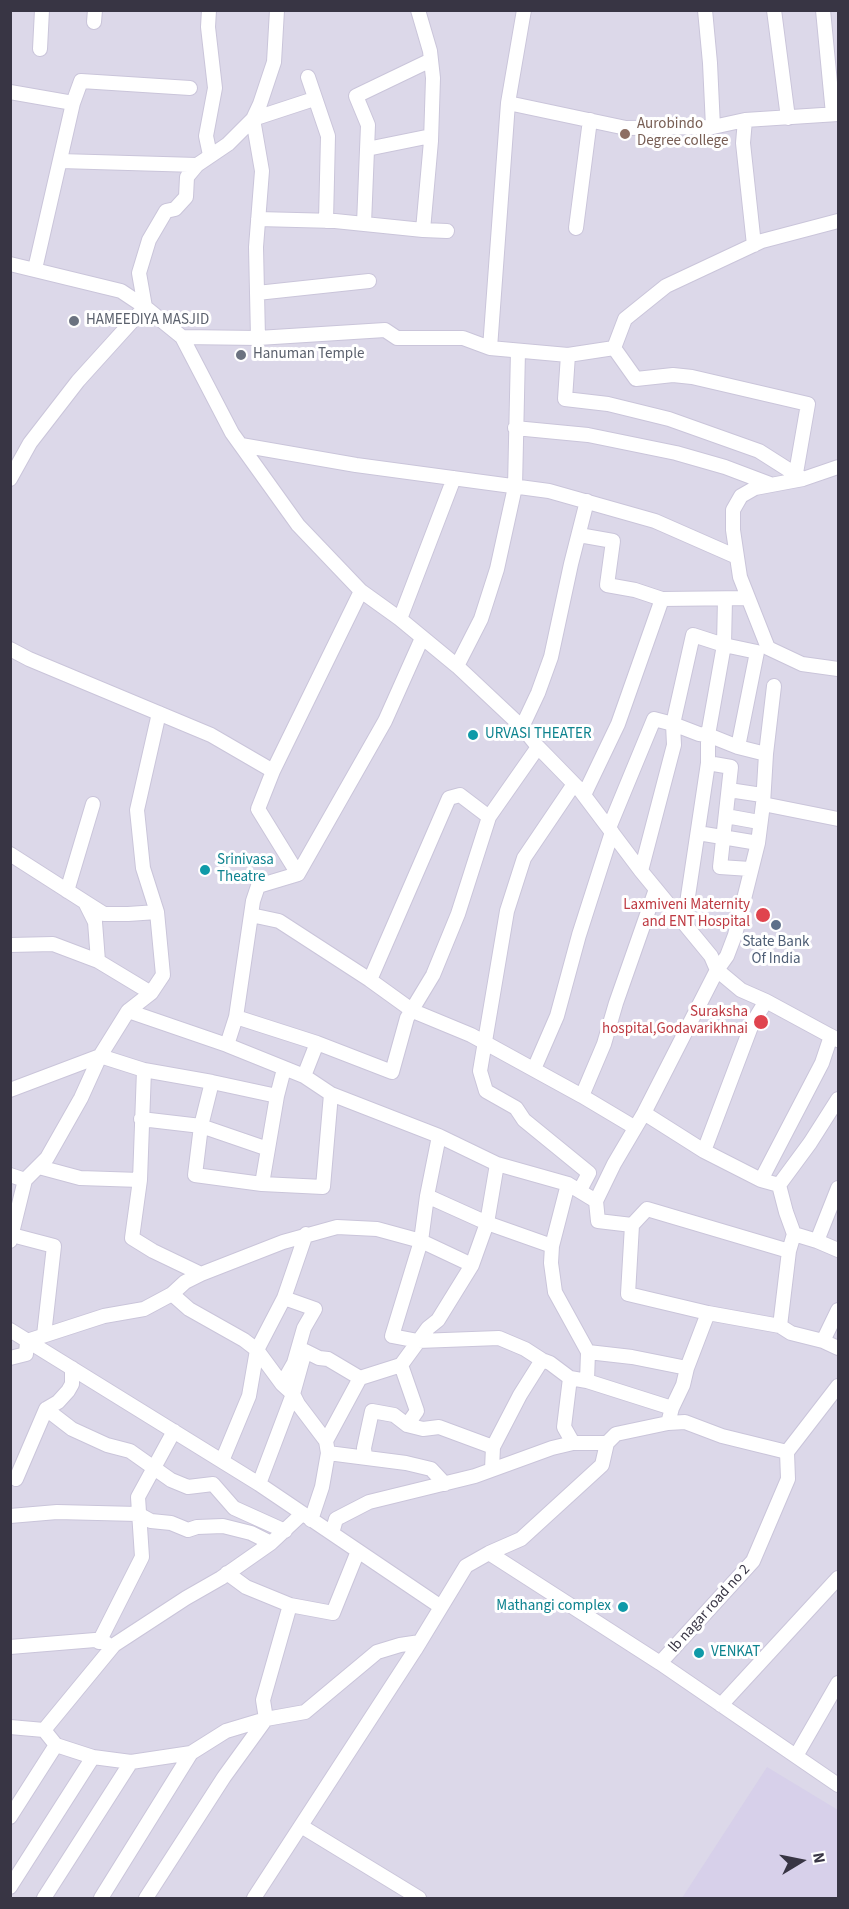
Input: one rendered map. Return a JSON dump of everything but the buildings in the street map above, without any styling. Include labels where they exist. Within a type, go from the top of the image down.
[{"type":"street","points":[[39,49],[42,10]]},
{"type":"street","points":[[209,10],[208,27],[215,88],[206,136],[210,155]]},
{"type":"street","points":[[418,10],[434,78],[423,230]]},
{"type":"street","points":[[490,348],[508,103],[524,10]]},
{"type":"street","points":[[705,10],[713,127]]},
{"type":"street","points":[[774,10],[788,118]]},
{"type":"street","points":[[508,103],[626,128],[713,127],[745,120],[836,114],[823,10]]},
{"type":"street","points":[[145,307],[139,273],[149,240],[166,212],[175,209],[186,197],[187,177],[197,165],[228,144],[253,119],[274,62],[280,11]]},
{"type":"street","points":[[364,224],[368,125],[356,96],[431,60]]},
{"type":"street","points":[[308,77],[328,136],[326,221]]},
{"type":"street","points":[[35,269],[73,103],[81,81],[190,88]]},
{"type":"street","points":[[10,92],[73,103]]},
{"type":"street","points":[[253,119],[314,99]]},
{"type":"street","points":[[253,119],[262,171],[256,246],[258,338]]},
{"type":"street","points":[[576,228],[590,120]]},
{"type":"street","points":[[745,120],[742,143],[754,245]]},
{"type":"street","points":[[367,149],[431,136]]},
{"type":"street","points":[[60,161],[197,165]]},
{"type":"street","points":[[258,219],[326,221],[447,231]]},
{"type":"street","points":[[614,348],[625,319],[666,286],[754,245],[784,234],[838,221]]},
{"type":"street","points":[[10,264],[121,291],[182,337],[232,433],[298,525],[361,591],[457,666],[522,727],[537,747],[584,795],[641,871],[711,956],[717,970],[741,990],[835,1038],[760,1180]]},
{"type":"street","points":[[256,293],[369,281]]},
{"type":"street","points":[[10,479],[30,443],[71,390],[145,307]]},
{"type":"street","points":[[182,337],[258,338],[385,330],[397,338],[462,338],[490,348],[568,355],[614,348]]},
{"type":"street","points":[[614,348],[636,379],[673,375],[692,377],[808,404],[799,476]]},
{"type":"street","points":[[457,666],[481,619],[497,569],[515,487],[518,351]]},
{"type":"street","points":[[568,355],[565,399],[608,404],[669,419],[759,451],[799,476]]},
{"type":"street","points":[[515,428],[588,435],[676,453],[725,467],[770,484]]},
{"type":"street","points":[[241,445],[356,465],[549,491],[655,521],[737,557]]},
{"type":"street","points":[[838,467],[755,488],[741,496],[733,510],[733,530],[740,577],[768,648],[802,664],[838,669]]},
{"type":"street","points":[[400,620],[454,478]]},
{"type":"street","points":[[522,727],[551,657],[587,501]]},
{"type":"street","points":[[579,535],[613,541],[607,585],[635,590],[662,599],[748,598]]},
{"type":"street","points":[[298,874],[258,809],[273,771],[361,591]]},
{"type":"street","points":[[684,923],[708,763],[708,735],[724,645],[725,598]]},
{"type":"street","points":[[584,795],[618,724],[662,599]]},
{"type":"street","points":[[641,871],[674,745],[673,724],[693,635],[757,652],[738,747]]},
{"type":"street","points":[[227,1045],[236,1017],[253,901],[258,886],[298,874],[385,721],[422,638]]},
{"type":"street","points":[[10,649],[211,735],[273,771]]},
{"type":"street","points":[[632,1225],[597,1221],[596,1201],[633,1127],[644,1113],[717,970],[727,956],[735,935],[758,843],[774,686]]},
{"type":"street","points":[[44,1335],[54,1246],[11,1238],[25,1180],[46,1158],[81,1098],[100,1056],[128,1011],[151,993],[163,975],[157,912],[143,868],[137,810],[159,713]]},
{"type":"street","points":[[534,1069],[557,1016],[610,830],[654,719],[766,754]]},
{"type":"street","points":[[648,738],[674,745]]},
{"type":"street","points":[[236,1017],[317,1043],[392,1071],[407,1018],[433,975],[458,914],[489,817],[537,747]]},
{"type":"street","points":[[708,763],[731,767],[720,867],[750,869]]},
{"type":"street","points":[[574,784],[524,858],[507,911],[483,1042],[480,1071],[486,1091],[516,1108],[524,1120],[589,1173],[574,1187],[552,1246],[551,1263],[555,1292],[588,1352],[587,1381]]},
{"type":"street","points":[[729,790],[838,819]]},
{"type":"street","points":[[370,980],[448,798],[460,795],[489,817]]},
{"type":"street","points":[[67,891],[93,804]]},
{"type":"street","points":[[726,816],[759,822]]},
{"type":"street","points":[[698,833],[758,843]]},
{"type":"street","points":[[10,854],[104,914],[157,912]]},
{"type":"street","points":[[582,1096],[604,1044],[656,889]]},
{"type":"street","points":[[85,902],[95,922],[98,961]]},
{"type":"street","points":[[251,915],[279,921],[413,1011],[483,1042],[582,1096],[633,1127]]},
{"type":"street","points":[[10,945],[53,944],[98,961],[151,993]]},
{"type":"street","points":[[704,1151],[752,1024],[766,1001]]},
{"type":"street","points":[[128,1011],[227,1045],[304,1076],[332,1094],[439,1136],[497,1164],[574,1187],[596,1201]]},
{"type":"street","points":[[304,1076],[317,1043]]},
{"type":"street","points":[[10,1090],[100,1056],[144,1070],[277,1096]]},
{"type":"street","points":[[262,1184],[277,1096],[284,1069]]},
{"type":"street","points":[[144,1070],[140,1180],[132,1238],[153,1251],[201,1274]]},
{"type":"street","points":[[212,1082],[201,1126],[195,1175],[262,1184],[322,1187],[332,1094]]},
{"type":"street","points":[[779,1185],[810,1143],[838,1099]]},
{"type":"street","points":[[644,1113],[704,1151],[760,1180],[779,1185]]},
{"type":"street","points":[[141,1119],[201,1126],[268,1149]]},
{"type":"street","points":[[439,1136],[421,1241],[392,1336],[418,1341],[499,1338],[550,1363],[570,1378],[587,1381],[672,1408]]},
{"type":"street","points":[[44,1730],[114,1645],[227,1573],[306,1517],[322,1487],[327,1447],[360,1378],[401,1365],[428,1328],[438,1320],[472,1265],[487,1223],[497,1164]]},
{"type":"street","points":[[39,1167],[81,1178],[140,1180]]},
{"type":"street","points":[[10,1175],[25,1180]]},
{"type":"street","points":[[779,1185],[794,1234],[789,1251],[780,1326]]},
{"type":"street","points":[[817,1241],[838,1188]]},
{"type":"street","points":[[427,1196],[487,1223],[552,1246]]},
{"type":"street","points":[[789,1251],[647,1209],[632,1225],[628,1294],[780,1326],[791,1333],[823,1341],[838,1348]]},
{"type":"street","points":[[27,1341],[104,1316],[144,1309],[172,1294],[184,1282],[201,1274],[306,1234],[337,1227],[377,1229],[421,1241],[472,1265]]},
{"type":"street","points":[[222,1461],[249,1396],[257,1350],[284,1298],[306,1234]]},
{"type":"street","points":[[794,1234],[838,1250]]},
{"type":"street","points":[[172,1294],[189,1309],[244,1340],[257,1350],[282,1384],[293,1394],[327,1447],[365,1457],[431,1469],[445,1484]]},
{"type":"street","points":[[259,1484],[293,1394],[302,1351],[304,1328],[315,1309],[284,1298]]},
{"type":"street","points":[[823,1341],[838,1310]]},
{"type":"street","points":[[668,1423],[708,1312]]},
{"type":"street","points":[[10,1330],[259,1484],[441,1607]]},
{"type":"street","points":[[10,1358],[26,1354],[27,1341]]},
{"type":"street","points":[[302,1351],[318,1358],[328,1359],[360,1378]]},
{"type":"street","points":[[282,1384],[302,1351]]},
{"type":"street","points":[[588,1352],[632,1357],[687,1368]]},
{"type":"street","points":[[492,1469],[493,1447],[520,1395],[542,1360]]},
{"type":"street","points":[[401,1365],[417,1411],[407,1425]]},
{"type":"street","points":[[15,1470],[46,1409],[58,1402],[68,1391],[72,1383],[72,1368]]},
{"type":"street","points":[[570,1378],[564,1427],[573,1443]]},
{"type":"street","points":[[254,1899],[420,1642],[466,1566],[521,1539],[602,1465],[607,1443],[616,1434],[668,1423],[685,1422],[722,1436],[787,1452],[838,1386]]},
{"type":"street","points":[[46,1409],[72,1429],[107,1445],[130,1451],[171,1480],[188,1487],[213,1485],[234,1508],[285,1532]]},
{"type":"street","points":[[365,1457],[364,1448],[372,1411],[394,1415],[407,1425],[423,1429],[439,1427],[493,1447]]},
{"type":"street","points":[[99,1642],[142,1557],[138,1497],[174,1431]]},
{"type":"street","points":[[332,1533],[336,1519],[369,1502],[475,1476],[552,1448],[573,1443],[607,1443]]},
{"type":"street","name":"lb nagar road no 2","points":[[660,1663],[753,1561],[788,1479],[787,1452]]},
{"type":"street","points":[[10,1516],[57,1512],[138,1514],[150,1521],[171,1523],[189,1530],[197,1527],[223,1526],[251,1533],[271,1543]]},
{"type":"street","points":[[227,1573],[246,1587],[290,1605],[333,1612],[358,1551]]},
{"type":"street","points":[[489,1553],[660,1663],[838,1785]]},
{"type":"street","points":[[721,1705],[838,1578]]},
{"type":"street","points":[[146,1899],[224,1777],[266,1719],[263,1700],[290,1605]]},
{"type":"street","points":[[10,1647],[95,1640],[114,1645]]},
{"type":"street","points":[[11,1727],[44,1730],[56,1745],[93,1756],[131,1762],[191,1753],[226,1731],[266,1719],[305,1712],[377,1653],[400,1645],[420,1642]]},
{"type":"street","points":[[796,1756],[838,1683]]},
{"type":"street","points":[[10,1817],[56,1745]]},
{"type":"street","points":[[101,1899],[191,1753]]},
{"type":"street","points":[[10,1887],[93,1756]]},
{"type":"street","points":[[44,1899],[131,1762]]},
{"type":"street","points":[[301,1826],[419,1899]]},
{"type":"shaded area","points":[[11,11],[838,11],[838,1898],[11,1898]]},
{"type":"shaded area","points":[[767,1767],[838,1810],[838,1898],[682,1898]]},
{"type":"place","name":"Aurobindo Degree college","points":[[625,134]]},
{"type":"place","name":"HAMEEDIYA MASJID","points":[[74,321]]},
{"type":"place","name":"Hanuman Temple","points":[[241,355]]},
{"type":"place","name":"URVASI THEATER","points":[[473,735]]},
{"type":"place","name":"Srinivasa Theatre","points":[[205,870]]},
{"type":"place","name":"Laxmiveni Maternity and ENT Hospital","points":[[763,915]]},
{"type":"place","name":"State Bank Of India","points":[[776,925]]},
{"type":"place","name":"Suraksha hospital,Godavarikhnai","points":[[761,1022]]},
{"type":"place","name":"Mathangi complex","points":[[623,1607]]},
{"type":"place","name":"VENKAT","points":[[699,1653]]}]
